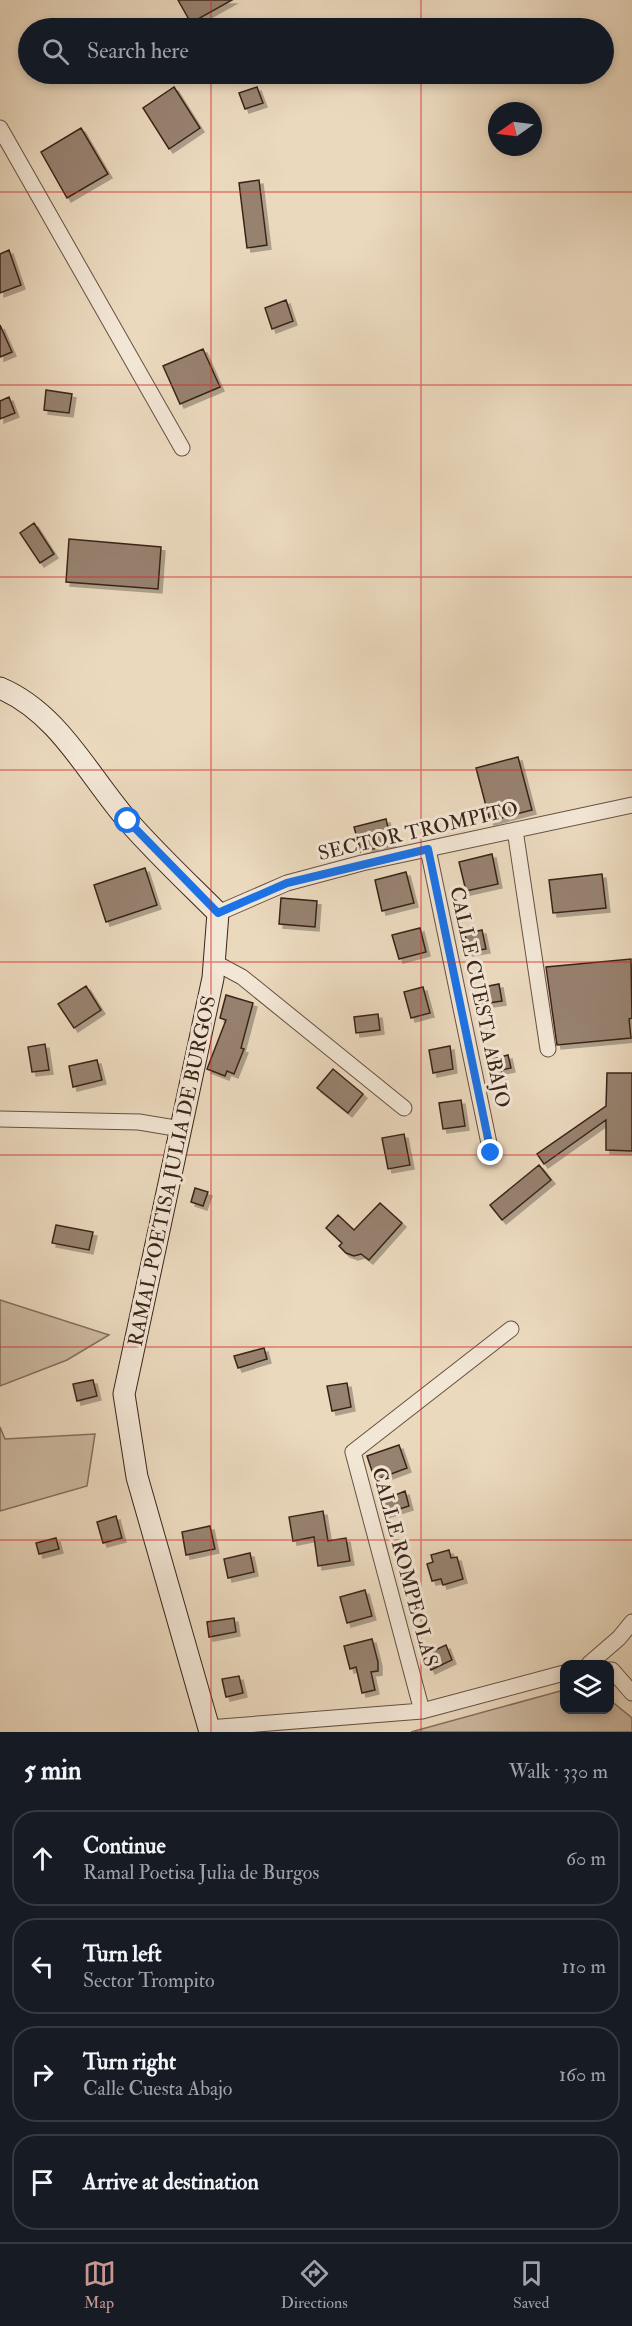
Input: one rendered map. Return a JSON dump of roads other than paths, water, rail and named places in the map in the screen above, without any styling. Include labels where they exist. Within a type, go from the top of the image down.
[{"type":"street","points":[[0,128],[182,448]]},
{"type":"street","points":[[0,688],[18,696],[67,739],[128,821],[218,913]]},
{"type":"street","name":"SECTOR TROMPITO","points":[[218,913],[287,883],[428,849],[632,805]]},
{"type":"street","points":[[515,830],[548,1049]]},
{"type":"street","name":"CALLE CUESTA ABAJO","points":[[428,849],[491,1153]]},
{"type":"street","name":"RAMAL POETISA JULIA DE BURGOS","points":[[209,1730],[137,1477],[124,1394],[213,978],[218,913]]},
{"type":"street","points":[[214,962],[242,977],[404,1108]]},
{"type":"street","points":[[0,1119],[139,1122],[181,1129]]},
{"type":"street","name":"CALLE ROMPEOLAS","points":[[422,1711],[353,1452],[510,1329]]},
{"type":"street","points":[[595,1660],[619,1638],[632,1622]]},
{"type":"street","points":[[614,1672],[632,1693]]},
{"type":"street","points":[[209,1730],[422,1711],[560,1674]]}]
